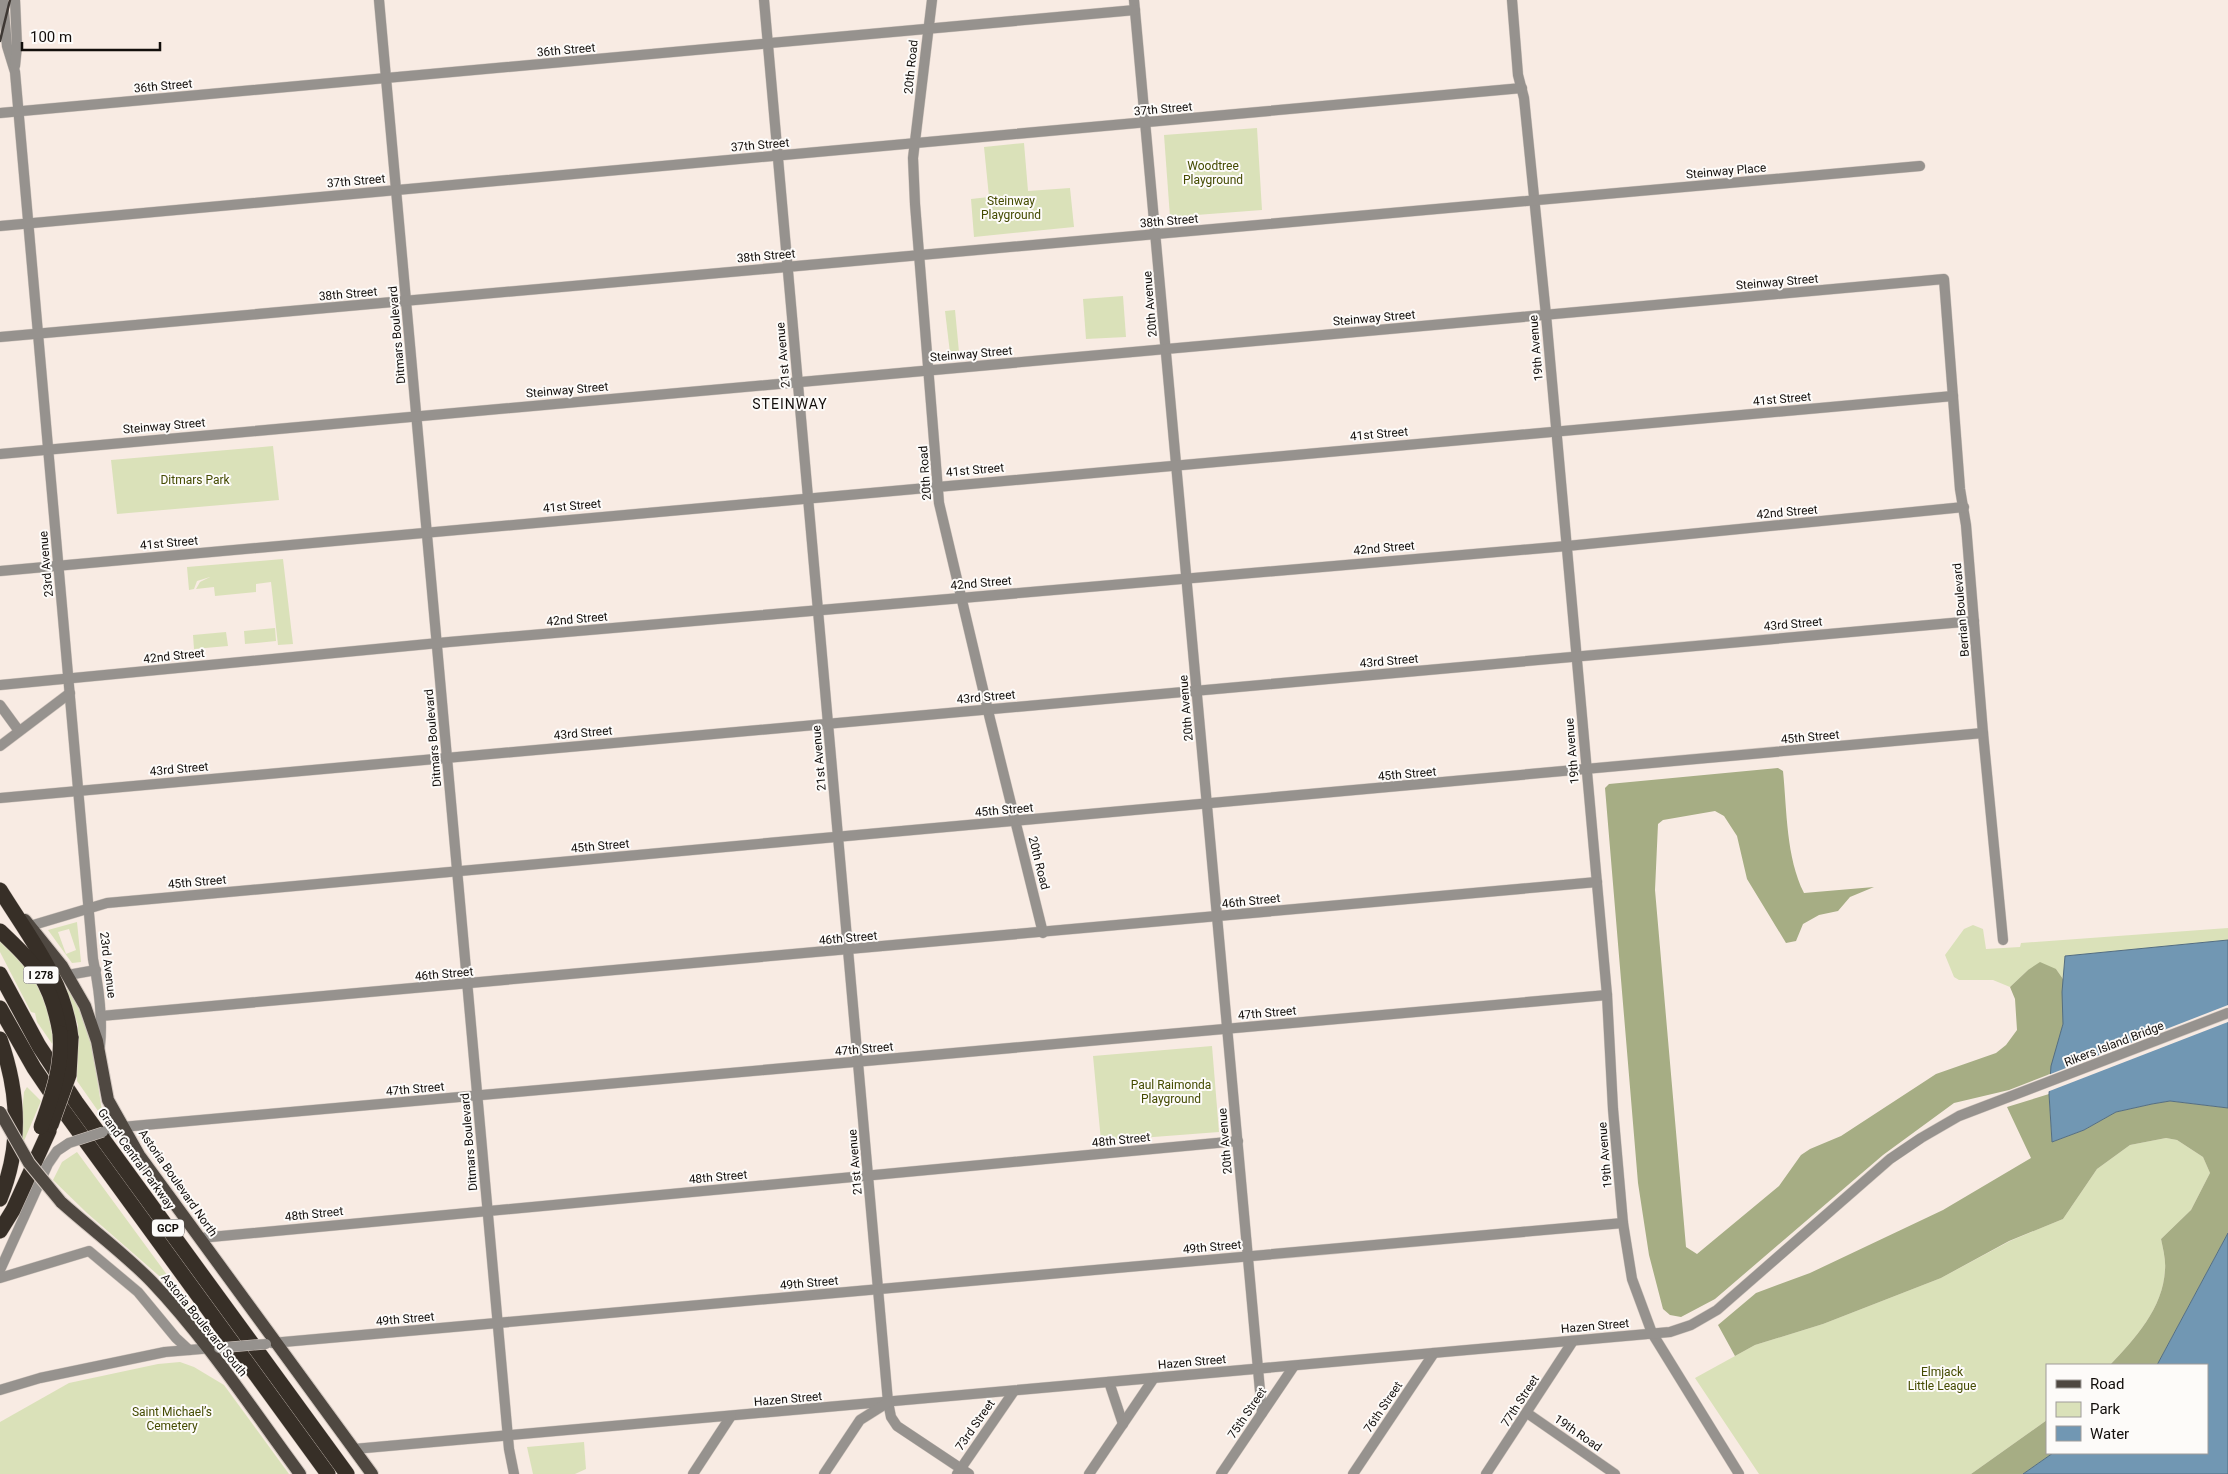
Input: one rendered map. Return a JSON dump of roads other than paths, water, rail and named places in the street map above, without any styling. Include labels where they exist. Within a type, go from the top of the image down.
[{"type":"highway","points":[[0,889],[54,977],[66,1006],[65,1035]]},
{"type":"highway","name":"I 278","points":[[0,931],[28,957],[42,976],[65,1035],[45,1129],[0,1230]]},
{"type":"highway","name":"Grand Central Parkway","points":[[0,974],[35,1039],[81,1110],[347,1474]]},
{"type":"highway","name":"GCP","points":[[0,1008],[34,1068],[65,1114],[328,1474]]},
{"type":"highway","points":[[0,1039],[10,1071],[16,1114],[12,1162],[0,1199]]},
{"type":"main road","name":"Astoria Boulevard North","points":[[0,889],[68,975],[89,1017],[99,1053],[108,1100],[146,1166],[200,1238],[271,1343],[372,1474]]},
{"type":"main road","name":"Astoria Boulevard South","points":[[0,1112],[29,1163],[61,1202],[150,1280],[213,1348],[300,1474]]},
{"type":"street","name":"23rd Avenue","points":[[3,0],[7,46],[14,72],[18,112],[78,790],[101,1016],[99,1053]]},
{"type":"street","name":"23rd Avenue","points":[[14,72],[17,46],[15,0]]},
{"type":"street","name":"Ditmars Boulevard","points":[[380,0],[508,1436],[514,1474]]},
{"type":"street","name":"21st Avenue","points":[[764,0],[888,1402],[891,1417],[897,1426],[962,1472]]},
{"type":"street","name":"20th Road","points":[[932,0],[913,158],[939,503],[987,710],[1043,933]]},
{"type":"street","name":"19th Avenue","points":[[1512,0],[1518,75],[1524,98],[1546,316],[1567,546],[1607,995],[1613,1109],[1623,1223],[1632,1279],[1652,1334],[1739,1474]]},
{"type":"street","name":"36th Street","points":[[0,113],[927,30],[1134,5]]},
{"type":"street","name":"20th Avenue","points":[[1134,5],[1262,1413]]},
{"type":"street","name":"37th Street","points":[[0,226],[1522,88]]},
{"type":"street","name":"Steinway Place","points":[[1534,201],[1920,166]]},
{"type":"street","name":"38th Street","points":[[0,337],[1534,201]]},
{"type":"street","name":"Steinway Street","points":[[0,454],[1944,279]]},
{"type":"street","name":"Berrian Boulevard","points":[[1944,279],[1982,733],[2003,940]]},
{"type":"street","name":"41st Street","points":[[0,571],[808,497],[1953,396]]},
{"type":"street","name":"42nd Street","points":[[0,685],[1187,577],[1567,546],[1964,507]]},
{"type":"street","name":"43rd Street","points":[[0,798],[1974,621]]},
{"type":"street","points":[[0,746],[70,694]]},
{"type":"street","points":[[0,705],[19,732]]},
{"type":"street","name":"45th Street","points":[[30,926],[106,903],[1982,733]]},
{"type":"street","name":"46th Street","points":[[101,1016],[1596,882]]},
{"type":"street","points":[[68,975],[96,970]]},
{"type":"street","name":"47th Street","points":[[0,1270],[48,1164],[58,1151],[69,1143],[122,1127],[1607,995]]},
{"type":"street","name":"Rikers Island Bridge","points":[[1959,1116],[2228,1013]]},
{"type":"street","name":"Hazen Street","points":[[354,1449],[1670,1332],[1690,1325],[1718,1310],[1890,1159],[1959,1116]]},
{"type":"street","name":"48th Street","points":[[200,1238],[1238,1141]]},
{"type":"street","name":"49th Street","points":[[0,1390],[58,1374],[165,1352],[1623,1223]]},
{"type":"street","points":[[0,1278],[90,1251],[138,1292],[176,1338],[189,1350]]},
{"type":"street","name":"77th Street","points":[[1486,1474],[1527,1414],[1573,1340]]},
{"type":"street","name":"76th Street","points":[[1353,1474],[1434,1353]]},
{"type":"street","name":"75th Street","points":[[1220,1474],[1294,1366]]},
{"type":"street","points":[[1089,1474],[1154,1378]]},
{"type":"street","points":[[1109,1382],[1123,1424]]},
{"type":"street","name":"73rd Street","points":[[962,1472],[1014,1391]]},
{"type":"street","points":[[824,1474],[860,1420],[888,1402]]},
{"type":"street","name":"19th Road","points":[[1527,1414],[1615,1474]]},
{"type":"street","points":[[693,1474],[732,1416]]},
{"type":"water","points":[[2228,940],[2228,1108],[2170,1101],[2152,1104],[2116,1112],[2084,1130],[2052,1142],[2049,1094],[2051,1066],[2063,1024],[2062,992],[2065,956]]},
{"type":"water","points":[[2228,1233],[2228,1474],[2023,1474],[2052,1454],[2208,1454],[2208,1364],[2158,1364]]},
{"type":"railway","points":[[0,41],[10,0]]},
{"type":"district","name":"STEINWAY","points":[[790,404]]},
{"type":"park label","name":"Woodtree Playground","points":[[1213,173]]},
{"type":"park label","name":"Steinway Playground","points":[[1011,208]]},
{"type":"park label","name":"Ditmars Park","points":[[195,480]]},
{"type":"park label","name":"Paul Raimonda Playground","points":[[1171,1092]]},
{"type":"park label","name":"Elmjack Little League","points":[[1942,1379]]},
{"type":"park label","name":"Saint Michael’s Cemetery","points":[[172,1419]]}]
